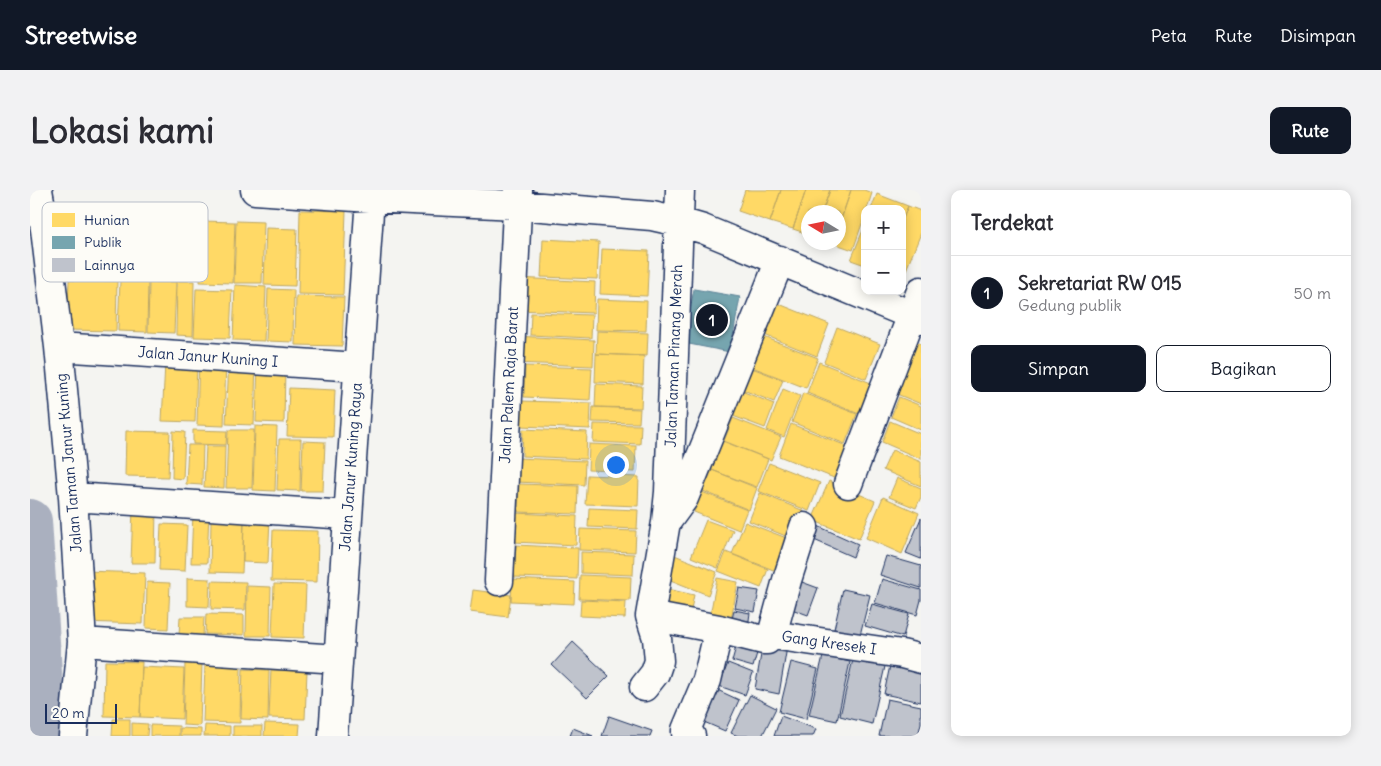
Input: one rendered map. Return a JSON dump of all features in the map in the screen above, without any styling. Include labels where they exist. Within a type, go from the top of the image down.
[{"type":"street","name":"Jalan Taman Janur Kuning","points":[[38,190],[42,217]]},
{"type":"street","points":[[255,190],[370,198],[518,197],[652,216],[703,229],[780,260],[918,308],[848,484]]},
{"type":"street","name":"Jalan Taman Pinang Merah","points":[[644,687],[655,673],[659,661],[657,638],[650,616],[666,522],[669,492],[680,190]]},
{"type":"street","name":"Jalan Palem Raja Barat","points":[[499,580],[518,197]]},
{"type":"street","name":"Jalan Janur Kuning Raya","points":[[334,736],[370,198]]},
{"type":"street","name":"Jalan Taman Pinang Merah","points":[[666,522],[676,512],[684,498],[780,260]]},
{"type":"street","name":"Jalan Taman Janur Kuning","points":[[51,282],[59,346],[73,497],[82,642],[73,736]]},
{"type":"street","name":"Jalan Janur Kuning I","points":[[59,346],[358,367]]},
{"type":"street","points":[[73,497],[348,515]]},
{"type":"street","points":[[772,635],[804,527]]},
{"type":"street","name":"Gang Kresek I","points":[[650,616],[763,640],[770,638],[772,635],[902,654],[921,659]]},
{"type":"street","points":[[690,736],[686,733],[686,730],[707,680],[719,630]]},
{"type":"street","points":[[82,642],[338,659]]},
{"type":"building: Hunian","points":[[745,190],[781,190],[770,222],[738,211]]},
{"type":"building: Hunian","points":[[781,190],[806,190],[793,229],[770,222]]},
{"type":"building: Hunian","points":[[806,190],[830,190],[825,205],[801,205]]},
{"type":"building: Hunian","points":[[830,190],[851,190],[846,205],[825,205]]},
{"type":"building: Hunian","points":[[851,190],[864,190],[872,193],[868,205],[861,205],[861,227],[853,250],[846,248],[846,205]]},
{"type":"building: Hunian","points":[[877,194],[905,205],[873,205]]},
{"type":"building: Hunian","points":[[801,205],[801,232],[793,229]]},
{"type":"building: Hunian","points":[[908,206],[921,211],[921,233],[906,270],[906,250],[906,211]]},
{"type":"building: Hunian","points":[[300,210],[346,211],[343,295],[298,294]]},
{"type":"building: Hunian","points":[[208,221],[235,222],[233,283],[200,282],[208,282]]},
{"type":"building: Hunian","points":[[236,221],[264,222],[262,283],[234,283]]},
{"type":"building: Hunian","points":[[266,228],[297,229],[295,286],[264,285]]},
{"type":"building: Hunian","points":[[861,235],[861,264],[851,260]]},
{"type":"building: Hunian","points":[[543,239],[599,242],[597,279],[541,277]]},
{"type":"building: Hunian","points":[[602,249],[649,251],[647,296],[600,294]]},
{"type":"building: Hunian","points":[[517,278],[595,282],[594,313],[516,310]]},
{"type":"building: Hunian","points":[[69,282],[117,282],[116,331],[67,330]]},
{"type":"building: Hunian","points":[[120,282],[148,282],[147,332],[118,331]]},
{"type":"building: Hunian","points":[[149,282],[176,282],[174,333],[148,332]]},
{"type":"building: Hunian","points":[[177,282],[194,282],[193,336],[176,335]]},
{"type":"building: Hunian","points":[[235,285],[266,287],[264,341],[233,340]]},
{"type":"building: Hunian","points":[[196,289],[232,290],[230,338],[194,337]]},
{"type":"building: Hunian","points":[[268,289],[294,290],[293,342],[266,341]]},
{"type":"building: Hunian","points":[[296,296],[344,297],[342,346],[295,345]]},
{"type":"building: Hunian","points":[[597,299],[647,301],[646,331],[596,330]]},
{"type":"building: Hunian","points":[[774,302],[829,324],[817,356],[762,334]]},
{"type":"building: Hunian","points":[[531,313],[592,315],[591,338],[530,335]]},
{"type":"building: Hunian","points":[[837,327],[880,344],[866,379],[824,362]]},
{"type":"building: Hunian","points":[[597,331],[648,333],[647,356],[596,354]]},
{"type":"building: Hunian","points":[[514,336],[594,340],[593,366],[513,363]]},
{"type":"building: Hunian","points":[[764,337],[818,358],[806,388],[752,367]]},
{"type":"building: Hunian","points":[[909,338],[921,344],[921,404],[887,390]]},
{"type":"building: Hunian","points":[[596,354],[644,356],[643,384],[595,382]]},
{"type":"building: Hunian","points":[[199,358],[226,359],[224,426],[197,425]]},
{"type":"building: Hunian","points":[[229,361],[256,362],[254,425],[226,424]]},
{"type":"building: Hunian","points":[[819,362],[871,383],[859,414],[807,393]]},
{"type":"building: Hunian","points":[[165,363],[197,364],[195,422],[162,421]]},
{"type":"building: Hunian","points":[[258,365],[285,366],[284,423],[256,422]]},
{"type":"building: Hunian","points":[[525,366],[592,368],[590,400],[524,397]]},
{"type":"building: Hunian","points":[[747,366],[783,380],[774,402],[738,388]]},
{"type":"building: Hunian","points":[[596,384],[642,386],[641,408],[595,407]]},
{"type":"building: Hunian","points":[[289,388],[335,390],[333,437],[287,436]]},
{"type":"building: Hunian","points":[[734,388],[774,404],[765,428],[725,413]]},
{"type":"building: Hunian","points":[[783,389],[800,396],[784,437],[767,430]]},
{"type":"building: Hunian","points":[[803,393],[857,414],[845,444],[792,422]]},
{"type":"building: Hunian","points":[[899,397],[921,406],[921,430],[891,417]]},
{"type":"building: Hunian","points":[[521,401],[591,403],[590,429],[520,426]]},
{"type":"building: Hunian","points":[[593,407],[640,409],[639,423],[592,422]]},
{"type":"building: Hunian","points":[[733,418],[781,437],[771,460],[724,441]]},
{"type":"building: Hunian","points":[[890,421],[921,434],[921,459],[882,442]]},
{"type":"building: Hunian","points":[[594,424],[641,425],[640,444],[593,442]]},
{"type":"building: Hunian","points":[[791,424],[857,450],[844,482],[779,456]]},
{"type":"building: Hunian","points":[[255,426],[277,427],[275,491],[253,490]]},
{"type":"building: Hunian","points":[[523,429],[587,432],[586,459],[522,456]]},
{"type":"building: Hunian","points":[[193,430],[227,431],[226,445],[193,444]]},
{"type":"building: Hunian","points":[[228,430],[254,430],[252,488],[226,488]]},
{"type":"building: Hunian","points":[[126,431],[170,432],[168,477],[125,476]]},
{"type":"building: Hunian","points":[[173,431],[185,432],[183,479],[172,478]]},
{"type":"building: Hunian","points":[[279,439],[301,439],[300,491],[277,490]]},
{"type":"building: Hunian","points":[[720,440],[768,459],[757,487],[709,469]]},
{"type":"building: Hunian","points":[[303,441],[325,442],[323,491],[301,491]]},
{"type":"building: Hunian","points":[[589,444],[636,446],[635,472],[588,470]]},
{"type":"building: Hunian","points":[[188,445],[203,445],[202,485],[186,484]]},
{"type":"building: Hunian","points":[[206,446],[225,446],[224,488],[204,487]]},
{"type":"building: Hunian","points":[[892,450],[921,462],[921,486],[883,470]]},
{"type":"building: Hunian","points":[[517,458],[585,461],[584,485],[516,482]]},
{"type":"building: Hunian","points":[[769,463],[820,483],[809,511],[758,491]]},
{"type":"building: Hunian","points":[[712,470],[757,488],[749,510],[703,491]]},
{"type":"building: Hunian","points":[[587,475],[639,477],[638,506],[585,504]]},
{"type":"building: Hunian","points":[[897,478],[921,488],[921,497],[916,508],[889,497]]},
{"type":"building: Hunian","points":[[829,481],[875,501],[859,539],[812,520]]},
{"type":"building: Hunian","points":[[519,484],[578,486],[577,514],[518,512]]},
{"type":"building: Hunian","points":[[702,492],[747,510],[739,530],[694,512]]},
{"type":"building: Hunian","points":[[760,493],[804,511],[793,539],[749,521]]},
{"type":"building: Hunian","points":[[883,497],[919,513],[902,554],[866,538]]},
{"type":"building: Hunian","points":[[133,507],[156,507],[155,563],[131,563]]},
{"type":"building: Hunian","points":[[589,508],[638,510],[637,529],[588,527]]},
{"type":"building: Hunian","points":[[193,512],[209,512],[207,563],[191,563]]},
{"type":"building: Hunian","points":[[515,513],[577,516],[576,545],[513,542]]},
{"type":"building: Hunian","points":[[244,517],[270,518],[268,563],[243,562]]},
{"type":"building: Hunian","points":[[211,520],[244,521],[242,573],[210,572]]},
{"type":"building: Hunian","points":[[706,520],[733,530],[718,568],[691,557]]},
{"type":"building: Hunian","points":[[745,522],[789,539],[776,571],[732,554]]},
{"type":"building: Hunian","points":[[161,524],[187,525],[185,571],[159,570]]},
{"type":"building: Hunian","points":[[580,529],[636,531],[635,552],[579,550]]},
{"type":"building: Hunian","points":[[273,530],[318,531],[317,582],[271,581]]},
{"type":"building: Hunian","points":[[516,545],[578,548],[577,579],[514,577]]},
{"type":"building: Hunian","points":[[581,552],[634,554],[633,575],[581,573]]},
{"type":"building: Hunian","points":[[726,552],[768,569],[761,588],[718,571]]},
{"type":"building: Hunian","points":[[672,554],[717,572],[708,595],[663,577]]},
{"type":"building: Hunian","points":[[84,571],[145,573],[143,624],[82,622]]},
{"type":"building: Hunian","points":[[580,575],[631,577],[630,601],[579,599]]},
{"type":"building: Hunian","points":[[187,578],[210,579],[209,607],[187,606]]},
{"type":"building: Hunian","points":[[717,578],[738,582],[730,625],[709,621]]},
{"type":"building: Hunian","points":[[512,579],[575,582],[574,604],[511,601]]},
{"type":"building: Hunian","points":[[212,581],[246,582],[245,610],[211,609]]},
{"type":"building: Hunian","points":[[147,582],[170,583],[168,629],[146,628]]},
{"type":"building: Hunian","points":[[274,584],[306,585],[304,638],[272,637]]},
{"type":"building: Hunian","points":[[247,586],[271,587],[270,636],[246,636]]},
{"type":"building: Hunian","points":[[658,587],[694,595],[690,614],[654,606]]},
{"type":"building: Hunian","points":[[473,590],[511,595],[508,617],[470,612]]},
{"type":"building: Hunian","points":[[581,600],[626,602],[625,618],[580,616]]},
{"type":"building: Hunian","points":[[206,614],[244,615],[244,635],[205,634]]},
{"type":"building: Hunian","points":[[180,617],[204,617],[203,636],[179,635]]},
{"type":"building: Hunian","points":[[105,661],[142,662],[140,717],[104,716]]},
{"type":"building: Hunian","points":[[185,663],[202,664],[200,726],[183,725]]},
{"type":"building: Hunian","points":[[205,664],[241,665],[240,723],[203,722]]},
{"type":"building: Hunian","points":[[142,667],[184,669],[182,719],[140,717]]},
{"type":"building: Hunian","points":[[243,669],[269,670],[268,720],[241,719]]},
{"type":"building: Hunian","points":[[271,670],[307,671],[305,719],[269,718]]},
{"type":"building: Hunian","points":[[113,719],[130,719],[130,736],[112,736]]},
{"type":"building: Hunian","points":[[132,723],[148,724],[147,736],[132,736]]},
{"type":"building: Hunian","points":[[265,723],[300,724],[299,736],[264,736]]},
{"type":"building: Hunian","points":[[150,725],[179,726],[179,736],[150,736]]},
{"type":"building: Hunian","points":[[205,725],[230,726],[230,736],[204,736]]},
{"type":"building: Hunian","points":[[233,726],[262,726],[262,736],[233,736]]},
{"type":"building: Hunian","points":[[180,728],[201,729],[201,736],[180,736]]},
{"type":"building: Publik","points":[[694,289],[740,297],[730,352],[684,343]]},
{"type":"building: Lainnya","points":[[921,518],[921,559],[906,553]]},
{"type":"building: Lainnya","points":[[811,523],[858,544],[853,557],[805,536]]},
{"type":"building: Lainnya","points":[[886,556],[921,566],[921,588],[880,575]]},
{"type":"building: Lainnya","points":[[791,578],[818,588],[808,615],[781,605]]},
{"type":"building: Lainnya","points":[[882,579],[921,590],[921,600],[917,615],[875,603]]},
{"type":"building: Lainnya","points":[[739,588],[759,591],[755,612],[735,608]]},
{"type":"building: Lainnya","points":[[843,589],[870,595],[860,635],[834,629]]},
{"type":"building: Lainnya","points":[[872,604],[909,614],[903,637],[865,626]]},
{"type":"building: Lainnya","points":[[734,610],[750,613],[748,627],[731,624]]},
{"type":"building: Lainnya","points":[[738,640],[759,646],[753,667],[732,661]]},
{"type":"building: Lainnya","points":[[573,642],[609,676],[587,698],[552,665]]},
{"type":"building: Lainnya","points":[[763,643],[787,647],[779,694],[755,689]]},
{"type":"building: Lainnya","points":[[854,655],[886,662],[872,724],[840,716]]},
{"type":"building: Lainnya","points":[[823,656],[850,662],[837,721],[809,715]]},
{"type":"building: Lainnya","points":[[892,656],[921,662],[921,702],[884,694]]},
{"type":"building: Lainnya","points":[[791,662],[818,669],[806,719],[779,712]]},
{"type":"building: Lainnya","points":[[728,663],[753,673],[745,695],[719,686]]},
{"type":"building: Lainnya","points":[[711,687],[739,700],[725,731],[697,719]]},
{"type":"building: Lainnya","points":[[750,695],[776,708],[762,736],[738,736],[731,733]]},
{"type":"building: Lainnya","points":[[887,699],[921,706],[921,723],[918,736],[879,736]]},
{"type":"building: Lainnya","points":[[609,716],[652,731],[650,736],[602,736]]},
{"type":"building: Lainnya","points":[[781,716],[816,729],[813,736],[774,736]]},
{"type":"building: Lainnya","points":[[573,728],[593,736],[570,736]]},
{"type":"waterway","points":[[30,521],[42,703],[36,736]]},
{"type":"place","name":"Sekretariat RW 015","points":[[712,320]]}]
